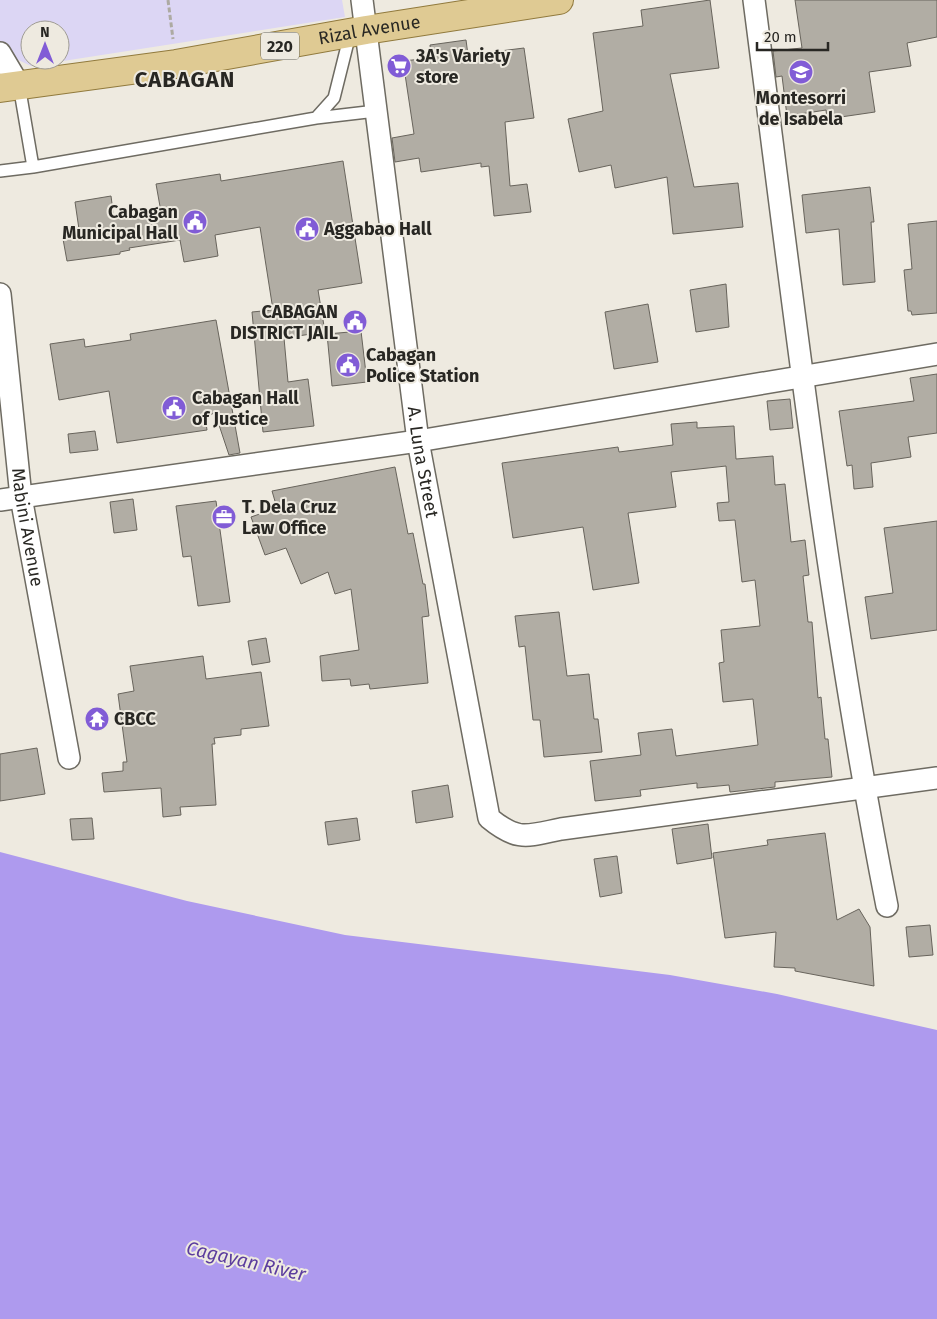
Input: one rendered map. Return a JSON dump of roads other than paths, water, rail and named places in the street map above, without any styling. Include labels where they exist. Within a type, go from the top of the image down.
[{"type":"main road","name":"Rizal Avenue","points":[[9,86],[176,64],[358,32],[559,0]]},
{"type":"street","name":"A. Luna Street","points":[[362,0],[358,32],[376,111],[418,440],[489,818],[507,833],[524,836],[561,829],[937,778]]},
{"type":"street","points":[[754,0],[803,378],[864,788],[888,906]]},
{"type":"street","points":[[0,53],[9,86]]},
{"type":"street","name":"Mabini Avenue","points":[[0,294],[21,497],[69,758]]},
{"type":"street","points":[[0,500],[418,440],[803,378],[937,354]]},
{"type":"lane","points":[[316,118],[334,98],[358,32]]},
{"type":"lane","points":[[9,86],[33,167]]},
{"type":"lane","points":[[0,171],[33,167],[316,118],[376,111]]},
{"type":"water","name":"Cagayan River","points":[[0,852],[187,901],[345,935],[670,975],[777,994],[937,1030],[937,1319],[0,1319]]},
{"type":"place","name":"3A's Variety store","points":[[399,66]]},
{"type":"place","name":"Montesorri de Isabela","points":[[801,72]]},
{"type":"place","name":"Cabagan Municipal Hall","points":[[195,222]]},
{"type":"place","name":"Aggabao Hall","points":[[307,229]]},
{"type":"place","name":"CABAGAN DISTRICT JAIL","points":[[355,322]]},
{"type":"place","name":"Cabagan Police Station","points":[[348,365]]},
{"type":"place","name":"Cabagan Hall of Justice","points":[[174,408]]},
{"type":"place","name":"T. Dela Cruz Law Office","points":[[224,517]]},
{"type":"place","name":"CBCC","points":[[97,719]]},
{"type":"district","name":"CABAGAN","points":[[185,79]]}]
